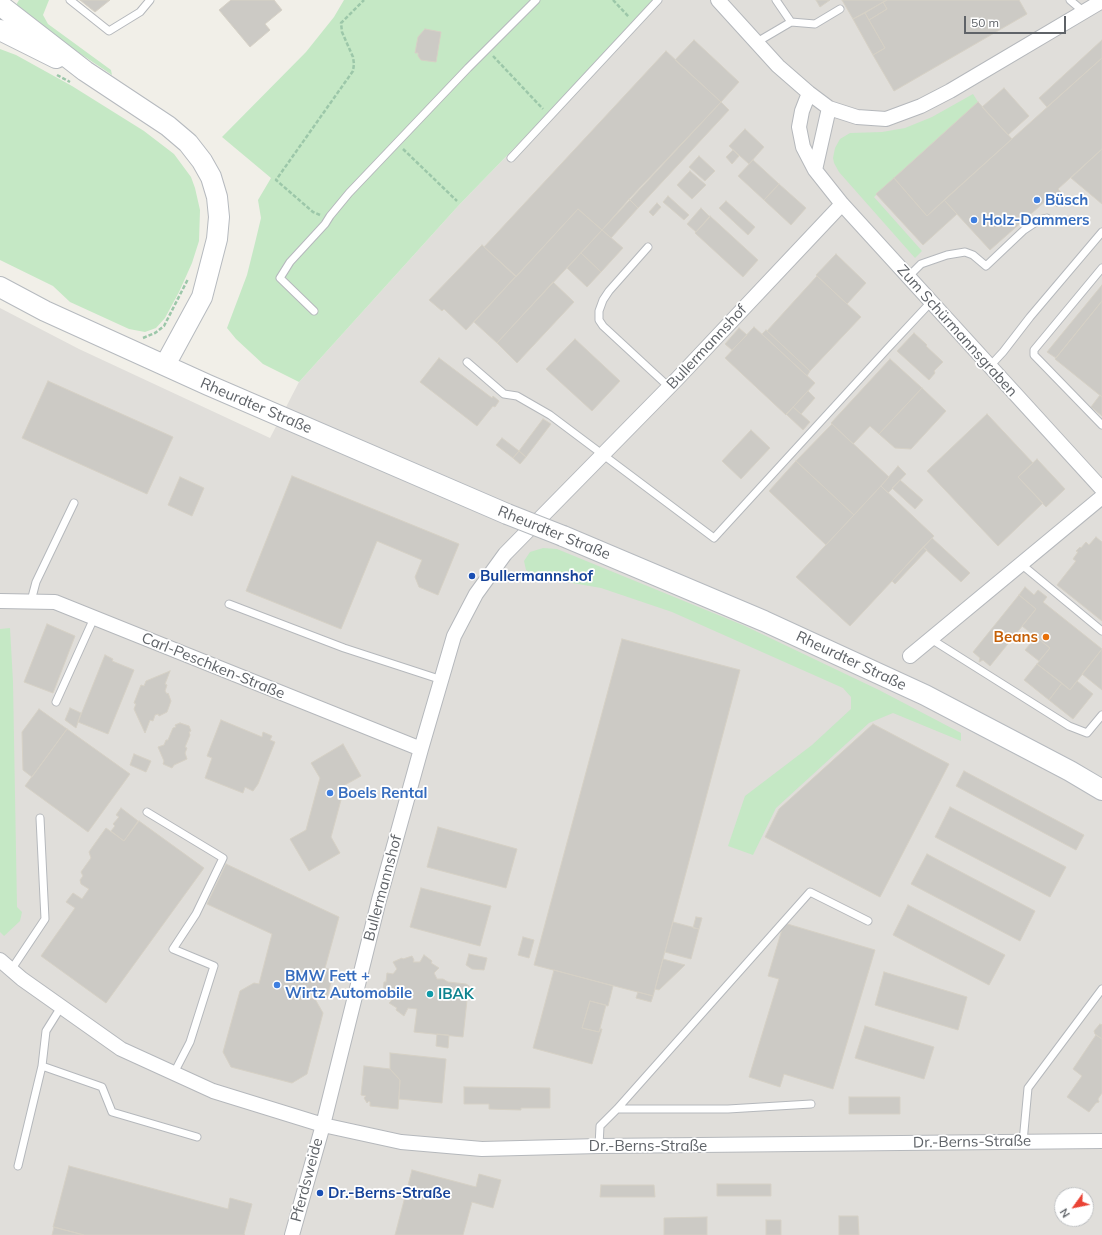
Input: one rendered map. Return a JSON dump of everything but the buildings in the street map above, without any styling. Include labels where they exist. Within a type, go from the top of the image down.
[{"type":"main road","points":[[0,4],[78,77]]},
{"type":"main road","points":[[0,30],[38,50],[78,77],[168,126],[188,143],[202,161],[211,177],[217,197],[219,217],[217,239],[202,297],[165,365]]},
{"type":"main road","name":"Rheurdter Straße","points":[[0,287],[45,311],[208,385],[507,514],[563,536],[764,621],[925,695],[1070,771],[1102,790]]},
{"type":"street","points":[[718,0],[778,66],[829,108],[857,118],[886,119],[921,106],[1102,1]]},
{"type":"street","name":"Zum Schürmannsgraben","points":[[809,93],[802,110],[799,127],[803,147],[815,170],[842,204],[1102,489]]},
{"type":"street","points":[[815,170],[829,108]]},
{"type":"street","name":"Bullermannshof","points":[[323,1125],[379,900],[454,636],[476,594],[505,554],[669,387],[842,204]]},
{"type":"street","points":[[910,656],[1102,497]]},
{"type":"street","name":"Carl-Peschken-Straße","points":[[0,601],[54,602],[422,750]]},
{"type":"street","name":"Dr.-Berns-Straße","points":[[0,960],[11,970],[61,1007],[121,1049],[213,1091],[323,1125],[401,1142],[482,1148],[1102,1141]]},
{"type":"street","name":"Pferdsweide","points":[[292,1235],[323,1125]]},
{"type":"lane","points":[[70,0],[109,31],[140,12],[150,0]]},
{"type":"lane","points":[[314,311],[280,278],[290,262],[325,224],[349,193],[536,0]]},
{"type":"lane","points":[[511,158],[658,0]]},
{"type":"lane","points":[[776,0],[791,22]]},
{"type":"lane","points":[[1070,0],[1084,12]]},
{"type":"lane","points":[[757,42],[791,22],[815,24],[840,9]]},
{"type":"lane","points":[[908,277],[921,264],[947,255],[965,252],[973,255],[986,266],[1024,230],[1039,220],[1047,218]]},
{"type":"lane","points":[[990,366],[1102,232]]},
{"type":"lane","points":[[648,247],[609,291],[603,300],[599,311],[599,320],[603,326],[669,387]]},
{"type":"lane","points":[[1102,268],[1034,350],[1034,355],[1102,425]]},
{"type":"lane","points":[[467,362],[504,394],[517,396],[550,415],[714,538],[931,302]]},
{"type":"lane","points":[[31,601],[36,582],[74,503]]},
{"type":"lane","points":[[1021,564],[1102,631]]},
{"type":"lane","points":[[229,604],[351,650],[442,680]]},
{"type":"lane","points":[[56,702],[94,618]]},
{"type":"lane","points":[[931,639],[1069,726],[1087,733],[1102,715]]},
{"type":"lane","points":[[1096,722],[1102,727]]},
{"type":"lane","points":[[147,812],[223,858],[196,914],[173,949],[214,966],[190,1042],[174,1073]]},
{"type":"lane","points":[[11,970],[44,919],[40,818]]},
{"type":"lane","points":[[599,1146],[600,1126],[617,1109],[810,892],[868,921]]},
{"type":"lane","points":[[1023,1142],[1028,1088],[1102,988]]},
{"type":"lane","points":[[18,1166],[42,1066],[46,1031],[61,1007]]},
{"type":"lane","points":[[42,1066],[102,1088],[112,1112],[198,1137]]},
{"type":"lane","points":[[617,1109],[728,1109],[811,1104]]},
{"type":"path","points":[[330,216],[313,212],[276,180],[352,71],[354,64],[342,32],[341,23],[364,0]]},
{"type":"path","points":[[613,0],[631,18]]},
{"type":"path","points":[[488,50],[544,109]]},
{"type":"path","points":[[52,72],[78,77]]},
{"type":"path","points":[[397,143],[457,201]]},
{"type":"path","points":[[143,338],[155,333],[164,326],[190,275]]},
{"type":"shaded area","points":[[658,0],[1102,0],[1102,1235],[0,1235],[0,308],[79,349],[270,438],[299,382],[459,205]]},
{"type":"green space","points":[[19,0],[49,0],[43,15],[48,24],[111,70],[112,75],[22,13],[16,5]]},
{"type":"green space","points":[[344,0],[658,0],[459,205],[299,382],[263,364],[236,339],[227,328],[247,275],[255,243],[261,218],[258,200],[271,178],[222,137],[306,52],[334,17]]},
{"type":"green space","points":[[0,49],[16,55],[72,86],[144,131],[174,154],[191,177],[200,210],[199,241],[192,263],[179,292],[165,318],[156,328],[145,332],[129,329],[70,302],[53,286],[0,260]]},
{"type":"green space","points":[[973,94],[978,102],[874,197],[922,251],[915,258],[839,172],[833,158],[835,148],[840,139],[850,133],[882,132],[905,128],[932,117]]},
{"type":"green space","points":[[543,548],[557,549],[745,626],[879,690],[961,733],[961,741],[893,713],[869,723],[776,808],[753,855],[728,846],[745,796],[812,745],[851,709],[851,697],[843,688],[672,612],[601,588],[538,577],[526,570],[524,561],[530,552]]},
{"type":"green space","points":[[10,628],[13,682],[17,907],[22,912],[20,921],[4,936],[0,932],[0,629]]},
{"type":"place","name":"Büsch","points":[[1037,200]]},
{"type":"place","name":"Holz-Dammers","points":[[974,220]]},
{"type":"place","name":"Bullermannshof","points":[[472,576]]},
{"type":"place","name":"Beans","points":[[1046,637]]},
{"type":"place","name":"Boels Rental","points":[[330,793]]},
{"type":"place","name":"BMW Fett + Wirtz Automobile","points":[[277,985]]},
{"type":"place","name":"IBAK","points":[[430,994]]},
{"type":"place","name":"Dr.-Berns-Straße","points":[[320,1193]]}]
